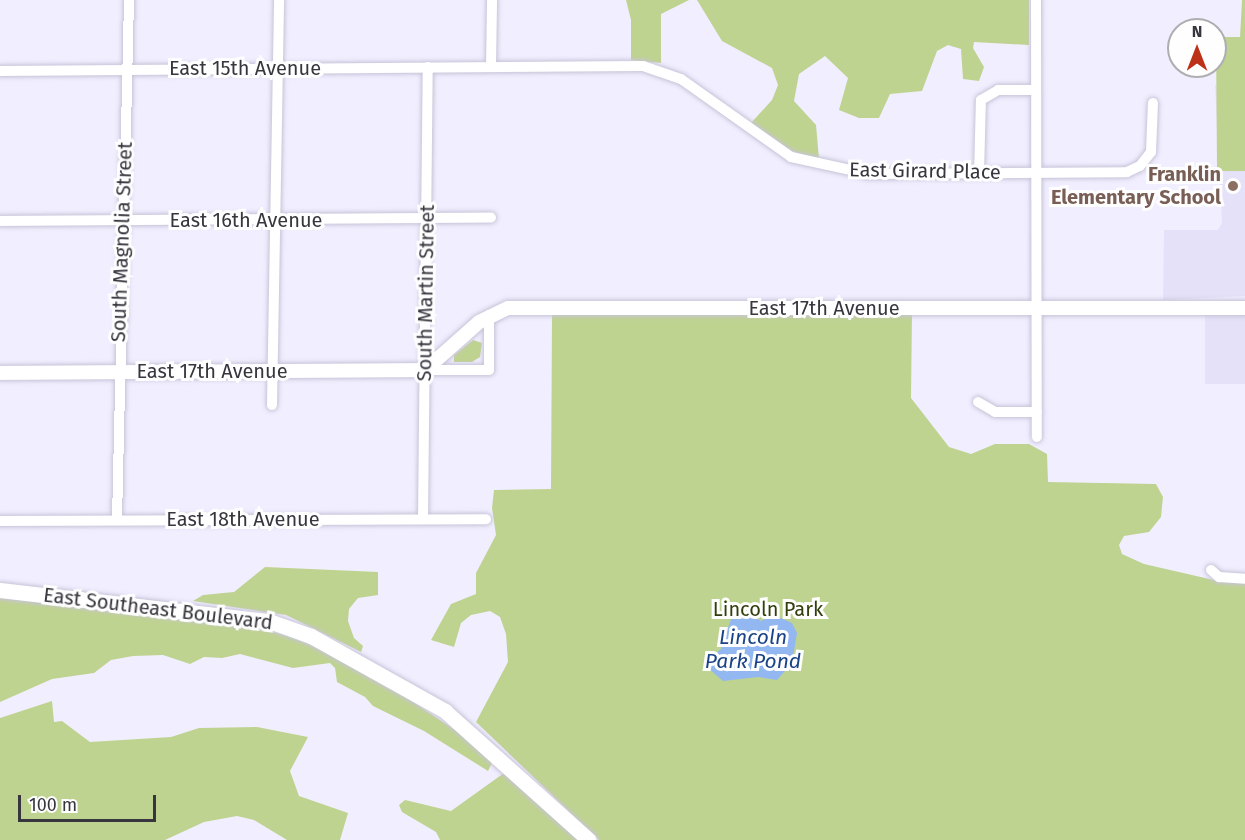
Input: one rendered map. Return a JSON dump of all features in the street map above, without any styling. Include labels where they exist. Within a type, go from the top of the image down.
[{"type":"main road","name":"East Southeast Boulevard","points":[[0,590],[269,621],[311,636],[419,694],[469,729],[590,840]]},
{"type":"street","name":"South Magnolia Street","points":[[117,520],[129,0]]},
{"type":"street","points":[[272,405],[279,0]]},
{"type":"street","points":[[491,67],[492,0]]},
{"type":"street","points":[[1036,0],[1037,437]]},
{"type":"street","name":"East Girard Place","points":[[491,67],[632,66],[660,70],[681,79],[779,150],[800,161],[867,174],[1134,170],[1151,152],[1153,103]]},
{"type":"street","name":"South Martin Street","points":[[423,519],[428,67]]},
{"type":"street","name":"East 15th Avenue","points":[[0,71],[491,67]]},
{"type":"street","points":[[979,174],[979,106],[985,95],[998,90],[1036,90]]},
{"type":"street","name":"East 16th Avenue","points":[[0,221],[491,218]]},
{"type":"street","name":"East 17th Avenue","points":[[425,370],[489,315],[517,308],[1245,308]]},
{"type":"street","name":"East 17th Avenue","points":[[0,373],[489,370],[489,315]]},
{"type":"street","points":[[978,402],[995,412],[1037,412]]},
{"type":"street","name":"East 18th Avenue","points":[[0,521],[486,519]]},
{"type":"street","points":[[1211,570],[1219,577],[1245,579]]},
{"type":"shaded area","name":"Franklin Elementary School","points":[[1215,85],[1245,85],[1245,296],[1163,300],[1164,230],[1218,230],[1222,223]]},
{"type":"shaded area","points":[[1205,312],[1245,312],[1245,384],[1205,384]]},
{"type":"green space","points":[[626,0],[689,0],[661,14],[661,63],[631,60],[631,20]]},
{"type":"green space","points":[[697,0],[1029,0],[1029,45],[974,42],[973,48],[984,67],[979,81],[963,79],[961,49],[948,45],[937,51],[922,91],[890,94],[879,118],[859,118],[839,110],[848,78],[825,56],[799,74],[794,101],[816,125],[819,159],[792,151],[751,123],[772,100],[778,85],[772,68],[722,41]]},
{"type":"green space","points":[[1242,0],[1245,0],[1245,171],[1220,171],[1217,168],[1216,78],[1227,78],[1227,37],[1240,37]]},
{"type":"green space","name":"Lincoln Park","points":[[912,313],[911,398],[949,447],[971,454],[995,444],[1029,444],[1047,454],[1048,482],[1156,484],[1163,497],[1161,517],[1149,532],[1124,536],[1119,545],[1122,554],[1144,564],[1218,581],[1245,582],[1245,840],[599,840],[476,722],[508,662],[506,634],[500,617],[490,611],[471,615],[461,623],[454,647],[431,640],[451,604],[476,594],[476,573],[496,535],[492,508],[494,490],[551,489],[552,314]]},
{"type":"green space","points":[[473,340],[482,343],[480,357],[472,362],[454,362],[454,355]]},
{"type":"green space","points":[[265,567],[378,572],[378,595],[358,598],[349,609],[348,621],[354,638],[363,646],[361,652],[286,615],[193,601],[203,595],[234,592]]},
{"type":"green space","points":[[0,598],[265,630],[287,636],[328,652],[392,688],[458,732],[492,763],[488,771],[424,731],[373,706],[365,697],[337,682],[335,668],[330,663],[293,668],[240,654],[222,658],[204,657],[190,664],[163,655],[133,656],[111,660],[94,673],[52,679],[0,702]]},
{"type":"green space","points":[[52,701],[54,722],[62,721],[90,742],[171,737],[199,728],[257,727],[308,737],[290,771],[299,796],[348,813],[340,840],[287,840],[254,820],[237,816],[204,822],[165,840],[0,840],[0,718]]},
{"type":"green space","points":[[504,773],[578,840],[440,840],[436,832],[402,812],[399,805],[405,800],[451,811]]},
{"type":"water","name":"Lincoln Park Pond","points":[[734,610],[745,610],[761,621],[774,615],[792,623],[797,633],[792,663],[777,680],[758,677],[723,681],[708,668],[706,661],[721,649]]},
{"type":"place","name":"Franklin Elementary School","points":[[1233,186]]}]
